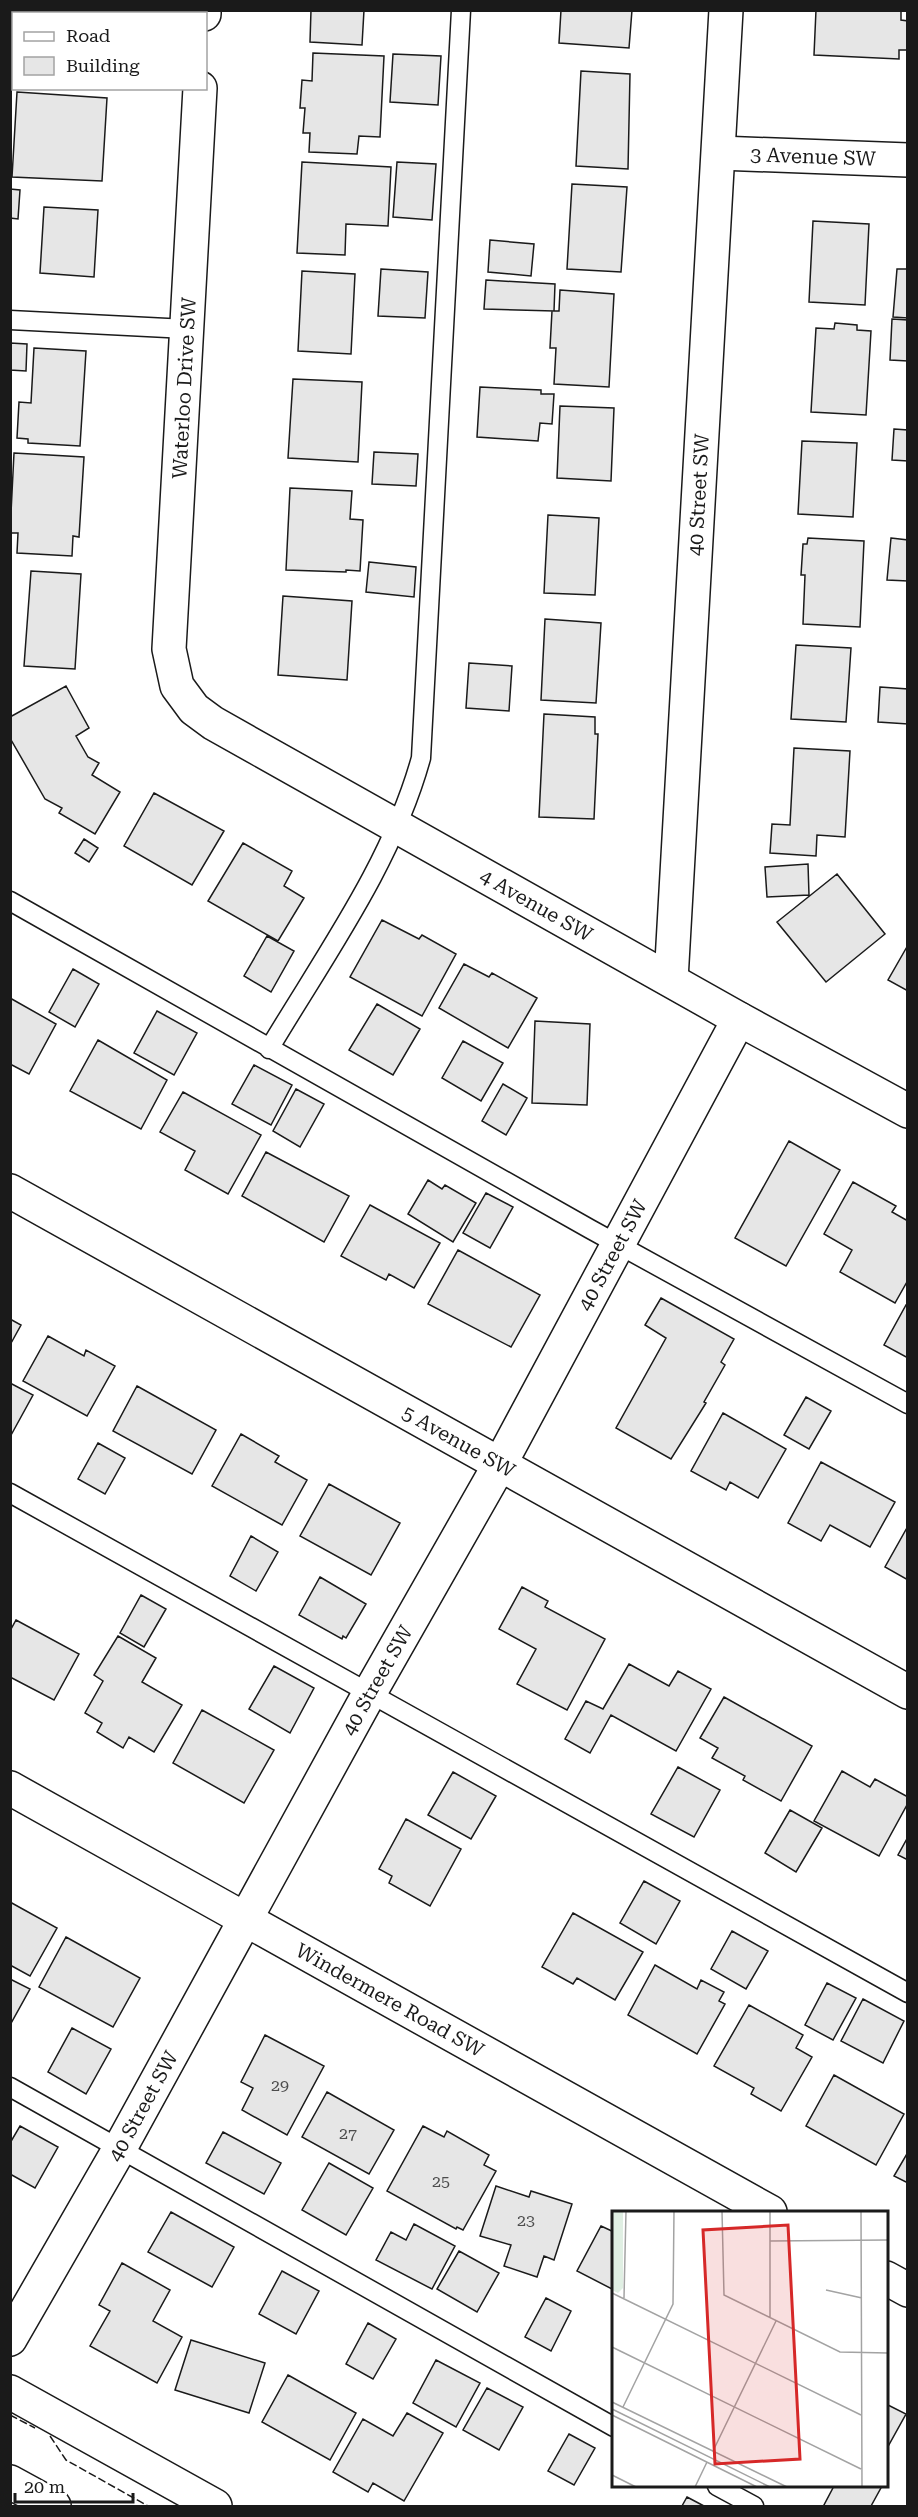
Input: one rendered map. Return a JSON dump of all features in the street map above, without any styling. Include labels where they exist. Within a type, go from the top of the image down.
[{"type":"street","name":"40 Street SW","points":[[671,980],[726,10]]},
{"type":"street","name":"Waterloo Drive SW","points":[[177,686],[170,649],[200,90]]},
{"type":"street","name":"3 Avenue SW","points":[[718,153],[908,160]]},
{"type":"street","name":"4 Avenue SW","points":[[177,686],[194,709],[213,723],[739,1019],[908,1111]]},
{"type":"street","name":"40 Street SW","points":[[10,2339],[120,2148],[369,1694],[500,1464],[739,1019]]},
{"type":"street","name":"5 Avenue SW","points":[[10,1191],[908,1692]]},
{"type":"street","name":"Windermere Road SW","points":[[10,1788],[768,2211]]},
{"type":"street","points":[[888,2279],[908,2289]]},
{"type":"street","points":[[10,2392],[215,2506]]},
{"type":"street","points":[[10,2482],[54,2506]]},
{"type":"lane","points":[[269,1048],[386,853],[411,793],[421,758],[461,10]]},
{"type":"lane","points":[[10,320],[187,329]]},
{"type":"lane","points":[[10,901],[908,1404]]},
{"type":"lane","points":[[10,1493],[908,1994]]},
{"type":"lane","points":[[10,2087],[612,2426]]},
{"type":"lane","points":[[719,2487],[754,2506]]},
{"type":"building","points":[[62,10],[109,10],[109,12],[62,12]]},
{"type":"building","points":[[311,10],[364,10],[362,45],[310,42]]},
{"type":"building","points":[[561,10],[632,10],[629,48],[559,43]]},
{"type":"building","points":[[816,10],[901,10],[901,20],[908,21],[908,50],[899,50],[899,59],[814,55]]},
{"type":"building","points":[[10,45],[12,45],[12,77],[10,77]]},
{"type":"building","points":[[313,53],[384,56],[380,137],[359,136],[357,154],[309,152],[310,133],[303,133],[305,108],[300,108],[302,80],[312,81]]},
{"type":"building","points":[[393,54],[441,56],[438,105],[390,102]]},
{"type":"building","points":[[581,71],[630,74],[628,169],[576,166]]},
{"type":"building","points":[[17,92],[107,98],[102,181],[12,177]]},
{"type":"building","points":[[302,162],[391,167],[388,226],[346,224],[345,255],[297,253]]},
{"type":"building","points":[[397,162],[436,164],[432,220],[393,217]]},
{"type":"building","points":[[572,184],[627,187],[621,272],[567,269]]},
{"type":"building","points":[[10,189],[20,190],[18,219],[10,218]]},
{"type":"building","points":[[44,207],[98,210],[94,277],[40,273]]},
{"type":"building","points":[[813,221],[869,224],[865,305],[809,302]]},
{"type":"building","points":[[490,240],[534,244],[531,276],[488,272]]},
{"type":"building","points":[[381,269],[428,272],[425,318],[378,316]]},
{"type":"building","points":[[897,269],[908,269],[908,318],[893,317]]},
{"type":"building","points":[[302,271],[355,274],[351,354],[298,351]]},
{"type":"building","points":[[486,280],[555,284],[554,311],[484,309]]},
{"type":"building","points":[[560,290],[614,294],[609,387],[554,384],[556,348],[550,348],[552,311],[559,311]]},
{"type":"building","points":[[892,319],[908,320],[908,361],[890,360]]},
{"type":"building","points":[[835,323],[857,325],[857,330],[871,331],[866,415],[811,412],[816,328],[834,329]]},
{"type":"building","points":[[10,343],[27,344],[26,371],[10,370]]},
{"type":"building","points":[[34,348],[86,351],[80,446],[28,443],[28,439],[17,438],[19,402],[31,403]]},
{"type":"building","points":[[293,379],[362,382],[358,462],[288,458]]},
{"type":"building","points":[[480,387],[541,390],[541,394],[554,394],[552,424],[540,423],[538,441],[477,437]]},
{"type":"building","points":[[560,406],[614,408],[611,481],[557,478]]},
{"type":"building","points":[[894,429],[908,430],[908,461],[892,460]]},
{"type":"building","points":[[802,441],[857,443],[853,517],[798,514]]},
{"type":"building","points":[[374,452],[418,454],[416,486],[372,484]]},
{"type":"building","points":[[14,453],[84,457],[79,537],[73,536],[72,556],[17,553],[18,533],[10,533]]},
{"type":"building","points":[[290,488],[352,491],[350,519],[363,520],[360,571],[286,570]]},
{"type":"building","points":[[548,515],[599,518],[595,595],[544,593]]},
{"type":"building","points":[[808,538],[864,541],[860,627],[803,624],[805,575],[801,575],[803,544],[807,544]]},
{"type":"building","points":[[891,538],[908,540],[908,581],[887,580]]},
{"type":"building","points":[[369,562],[416,567],[414,597],[366,592]]},
{"type":"building","points":[[31,571],[81,574],[75,669],[24,666]]},
{"type":"building","points":[[283,596],[352,601],[347,680],[278,675]]},
{"type":"building","points":[[545,619],[601,623],[596,703],[541,700]]},
{"type":"building","points":[[796,645],[851,648],[846,722],[791,719]]},
{"type":"building","points":[[469,663],[512,666],[509,711],[466,708]]},
{"type":"building","points":[[66,686],[89,728],[76,736],[88,757],[99,763],[92,775],[120,792],[95,834],[59,813],[62,808],[45,799],[10,738],[10,717]]},
{"type":"building","points":[[880,687],[908,689],[908,724],[878,722]]},
{"type":"building","points":[[544,714],[595,717],[595,734],[598,734],[594,819],[539,817]]},
{"type":"building","points":[[794,748],[850,751],[845,837],[817,835],[816,856],[770,853],[772,824],[790,825]]},
{"type":"building","points":[[154,793],[224,831],[192,885],[124,846]]},
{"type":"building","points":[[84,839],[98,848],[89,862],[75,853]]},
{"type":"building","points":[[243,843],[292,871],[284,886],[304,898],[278,941],[208,901]]},
{"type":"building","points":[[808,864],[809,895],[767,897],[765,867]]},
{"type":"building","points":[[837,874],[885,934],[826,982],[777,922]]},
{"type":"building","points":[[382,920],[419,939],[422,935],[456,954],[422,1016],[350,977]]},
{"type":"building","points":[[267,936],[294,951],[271,992],[244,976]]},
{"type":"building","points":[[908,945],[908,991],[888,980]]},
{"type":"building","points":[[464,964],[489,977],[492,973],[537,998],[508,1048],[439,1008]]},
{"type":"building","points":[[73,969],[99,984],[75,1027],[49,1012]]},
{"type":"building","points":[[10,998],[56,1024],[29,1074],[10,1064]]},
{"type":"building","points":[[377,1004],[420,1029],[393,1075],[349,1050]]},
{"type":"building","points":[[157,1011],[197,1033],[174,1075],[134,1053]]},
{"type":"building","points":[[535,1021],[590,1024],[587,1105],[532,1103]]},
{"type":"building","points":[[98,1040],[167,1080],[141,1129],[70,1091]]},
{"type":"building","points":[[463,1041],[503,1063],[481,1101],[442,1078]]},
{"type":"building","points":[[254,1065],[292,1085],[271,1125],[232,1104]]},
{"type":"building","points":[[503,1084],[527,1098],[506,1135],[482,1121]]},
{"type":"building","points":[[296,1089],[324,1104],[300,1147],[273,1131]]},
{"type":"building","points":[[183,1092],[261,1135],[228,1194],[185,1170],[195,1151],[160,1132]]},
{"type":"building","points":[[789,1141],[840,1170],[786,1266],[735,1238]]},
{"type":"building","points":[[266,1152],[349,1196],[324,1242],[242,1196]]},
{"type":"building","points":[[428,1180],[442,1189],[445,1185],[476,1203],[453,1242],[408,1214]]},
{"type":"building","points":[[853,1182],[896,1206],[892,1212],[908,1221],[908,1280],[895,1303],[840,1272],[852,1250],[824,1234]]},
{"type":"building","points":[[486,1193],[513,1207],[490,1248],[463,1233]]},
{"type":"building","points":[[370,1205],[440,1243],[414,1288],[389,1274],[386,1280],[341,1256]]},
{"type":"building","points":[[458,1250],[540,1295],[511,1347],[428,1304]]},
{"type":"building","points":[[661,1298],[734,1339],[721,1362],[725,1365],[704,1402],[706,1403],[671,1459],[616,1428],[666,1338],[645,1325]]},
{"type":"building","points":[[906,1305],[908,1306],[908,1358],[884,1345]]},
{"type":"building","points":[[10,1319],[21,1325],[10,1345]]},
{"type":"building","points":[[48,1336],[84,1356],[86,1350],[115,1366],[87,1416],[23,1381]]},
{"type":"building","points":[[10,1383],[33,1395],[10,1437]]},
{"type":"building","points":[[137,1386],[216,1430],[192,1474],[113,1431]]},
{"type":"building","points":[[806,1397],[831,1411],[809,1449],[784,1435]]},
{"type":"building","points":[[723,1413],[786,1449],[758,1498],[730,1482],[726,1490],[691,1471]]},
{"type":"building","points":[[241,1434],[279,1456],[275,1462],[307,1480],[282,1525],[212,1486]]},
{"type":"building","points":[[98,1443],[125,1458],[105,1494],[78,1479]]},
{"type":"building","points":[[821,1462],[895,1502],[870,1547],[830,1525],[821,1541],[788,1523]]},
{"type":"building","points":[[329,1484],[400,1523],[371,1575],[300,1536]]},
{"type":"building","points":[[908,1526],[908,1580],[885,1567]]},
{"type":"building","points":[[251,1536],[278,1552],[256,1591],[230,1576]]},
{"type":"building","points":[[320,1577],[366,1604],[346,1638],[343,1636],[342,1639],[299,1615]]},
{"type":"building","points":[[522,1587],[548,1601],[545,1607],[605,1639],[567,1710],[517,1684],[536,1649],[499,1629]]},
{"type":"building","points":[[141,1595],[166,1609],[144,1647],[120,1633]]},
{"type":"building","points":[[16,1620],[79,1654],[54,1700],[10,1677],[10,1631]]},
{"type":"building","points":[[118,1636],[156,1658],[142,1682],[182,1705],[154,1752],[129,1737],[123,1748],[97,1732],[102,1723],[85,1713],[103,1681],[94,1675]]},
{"type":"building","points":[[629,1664],[669,1686],[678,1671],[711,1689],[676,1751],[611,1715],[590,1753],[565,1739],[586,1701],[603,1709]]},
{"type":"building","points":[[274,1666],[314,1688],[290,1733],[249,1709]]},
{"type":"building","points":[[724,1697],[812,1746],[781,1801],[743,1780],[745,1776],[712,1758],[718,1748],[700,1738]]},
{"type":"building","points":[[202,1710],[274,1750],[244,1803],[173,1763]]},
{"type":"building","points":[[678,1767],[720,1790],[694,1837],[651,1814]]},
{"type":"building","points":[[842,1771],[870,1787],[875,1779],[908,1797],[908,1803],[879,1856],[814,1821]]},
{"type":"building","points":[[453,1772],[496,1796],[471,1839],[428,1815]]},
{"type":"building","points":[[790,1810],[822,1828],[796,1872],[765,1853]]},
{"type":"building","points":[[406,1819],[461,1849],[430,1906],[389,1883],[392,1876],[379,1869]]},
{"type":"building","points":[[908,1837],[908,1860],[898,1855]]},
{"type":"building","points":[[644,1881],[680,1901],[656,1944],[620,1923]]},
{"type":"building","points":[[10,1902],[57,1928],[30,1976],[10,1965]]},
{"type":"building","points":[[573,1913],[643,1952],[615,2000],[577,1978],[573,1984],[542,1967]]},
{"type":"building","points":[[732,1931],[768,1951],[746,1989],[711,1969]]},
{"type":"building","points":[[66,1937],[140,1978],[113,2027],[39,1987]]},
{"type":"building","points":[[655,1965],[697,1989],[701,1980],[724,1992],[719,2001],[725,2004],[697,2054],[628,2015]]},
{"type":"building","points":[[10,1979],[30,1989],[10,2025]]},
{"type":"building","points":[[827,1983],[856,1998],[833,2040],[805,2025]]},
{"type":"building","points":[[863,1999],[904,2021],[883,2063],[841,2041]]},
{"type":"building","points":[[749,2005],[803,2035],[796,2048],[812,2057],[781,2111],[751,2094],[754,2088],[714,2066]]},
{"type":"building","points":[[72,2028],[111,2049],[86,2094],[48,2072]]},
{"type":"building","points":[[265,2035],[324,2066],[287,2135],[242,2110],[253,2088],[241,2082]]},
{"type":"building","points":[[834,2075],[904,2114],[876,2165],[806,2126]]},
{"type":"building","points":[[327,2092],[394,2130],[369,2174],[302,2137]]},
{"type":"building","points":[[20,2126],[58,2147],[35,2188],[10,2174],[10,2143]]},
{"type":"building","points":[[423,2126],[444,2137],[447,2131],[489,2155],[484,2165],[496,2171],[463,2230],[457,2227],[456,2229],[387,2191]]},
{"type":"building","points":[[223,2132],[281,2163],[264,2194],[206,2163]]},
{"type":"building","points":[[908,2152],[908,2183],[894,2176]]},
{"type":"building","points":[[329,2163],[373,2188],[346,2235],[302,2210]]},
{"type":"building","points":[[496,2186],[529,2197],[531,2191],[572,2204],[554,2260],[544,2256],[537,2277],[504,2266],[511,2245],[480,2236]]},
{"type":"building","points":[[171,2212],[234,2247],[212,2287],[148,2252]]},
{"type":"building","points":[[414,2224],[455,2246],[432,2289],[376,2260],[391,2232],[406,2240]]},
{"type":"building","points":[[601,2226],[612,2231],[612,2289],[577,2271]]},
{"type":"building","points":[[459,2251],[499,2273],[477,2312],[437,2289]]},
{"type":"building","points":[[122,2263],[170,2290],[153,2321],[182,2337],[157,2383],[90,2346],[110,2311],[99,2305]]},
{"type":"building","points":[[282,2271],[319,2291],[296,2334],[259,2314]]},
{"type":"building","points":[[546,2298],[571,2311],[551,2351],[525,2337]]},
{"type":"building","points":[[368,2323],[396,2339],[373,2379],[346,2364]]},
{"type":"building","points":[[191,2340],[265,2363],[249,2413],[175,2390]]},
{"type":"building","points":[[436,2360],[480,2383],[456,2427],[413,2403]]},
{"type":"building","points":[[288,2375],[356,2413],[330,2460],[262,2422]]},
{"type":"building","points":[[487,2388],[523,2407],[499,2450],[463,2430]]},
{"type":"building","points":[[888,2405],[906,2414],[888,2446]]},
{"type":"building","points":[[407,2413],[443,2433],[404,2501],[373,2483],[368,2492],[333,2472],[363,2419],[393,2436]]},
{"type":"building","points":[[569,2434],[595,2448],[574,2485],[548,2471]]},
{"type":"building","points":[[833,2487],[881,2487],[871,2506],[824,2505]]},
{"type":"building","points":[[687,2497],[704,2506],[682,2506]]},
{"type":"fence","points":[[10,2415],[35,2428]]},
{"type":"fence","points":[[50,2436],[66,2460],[148,2506]]}]
